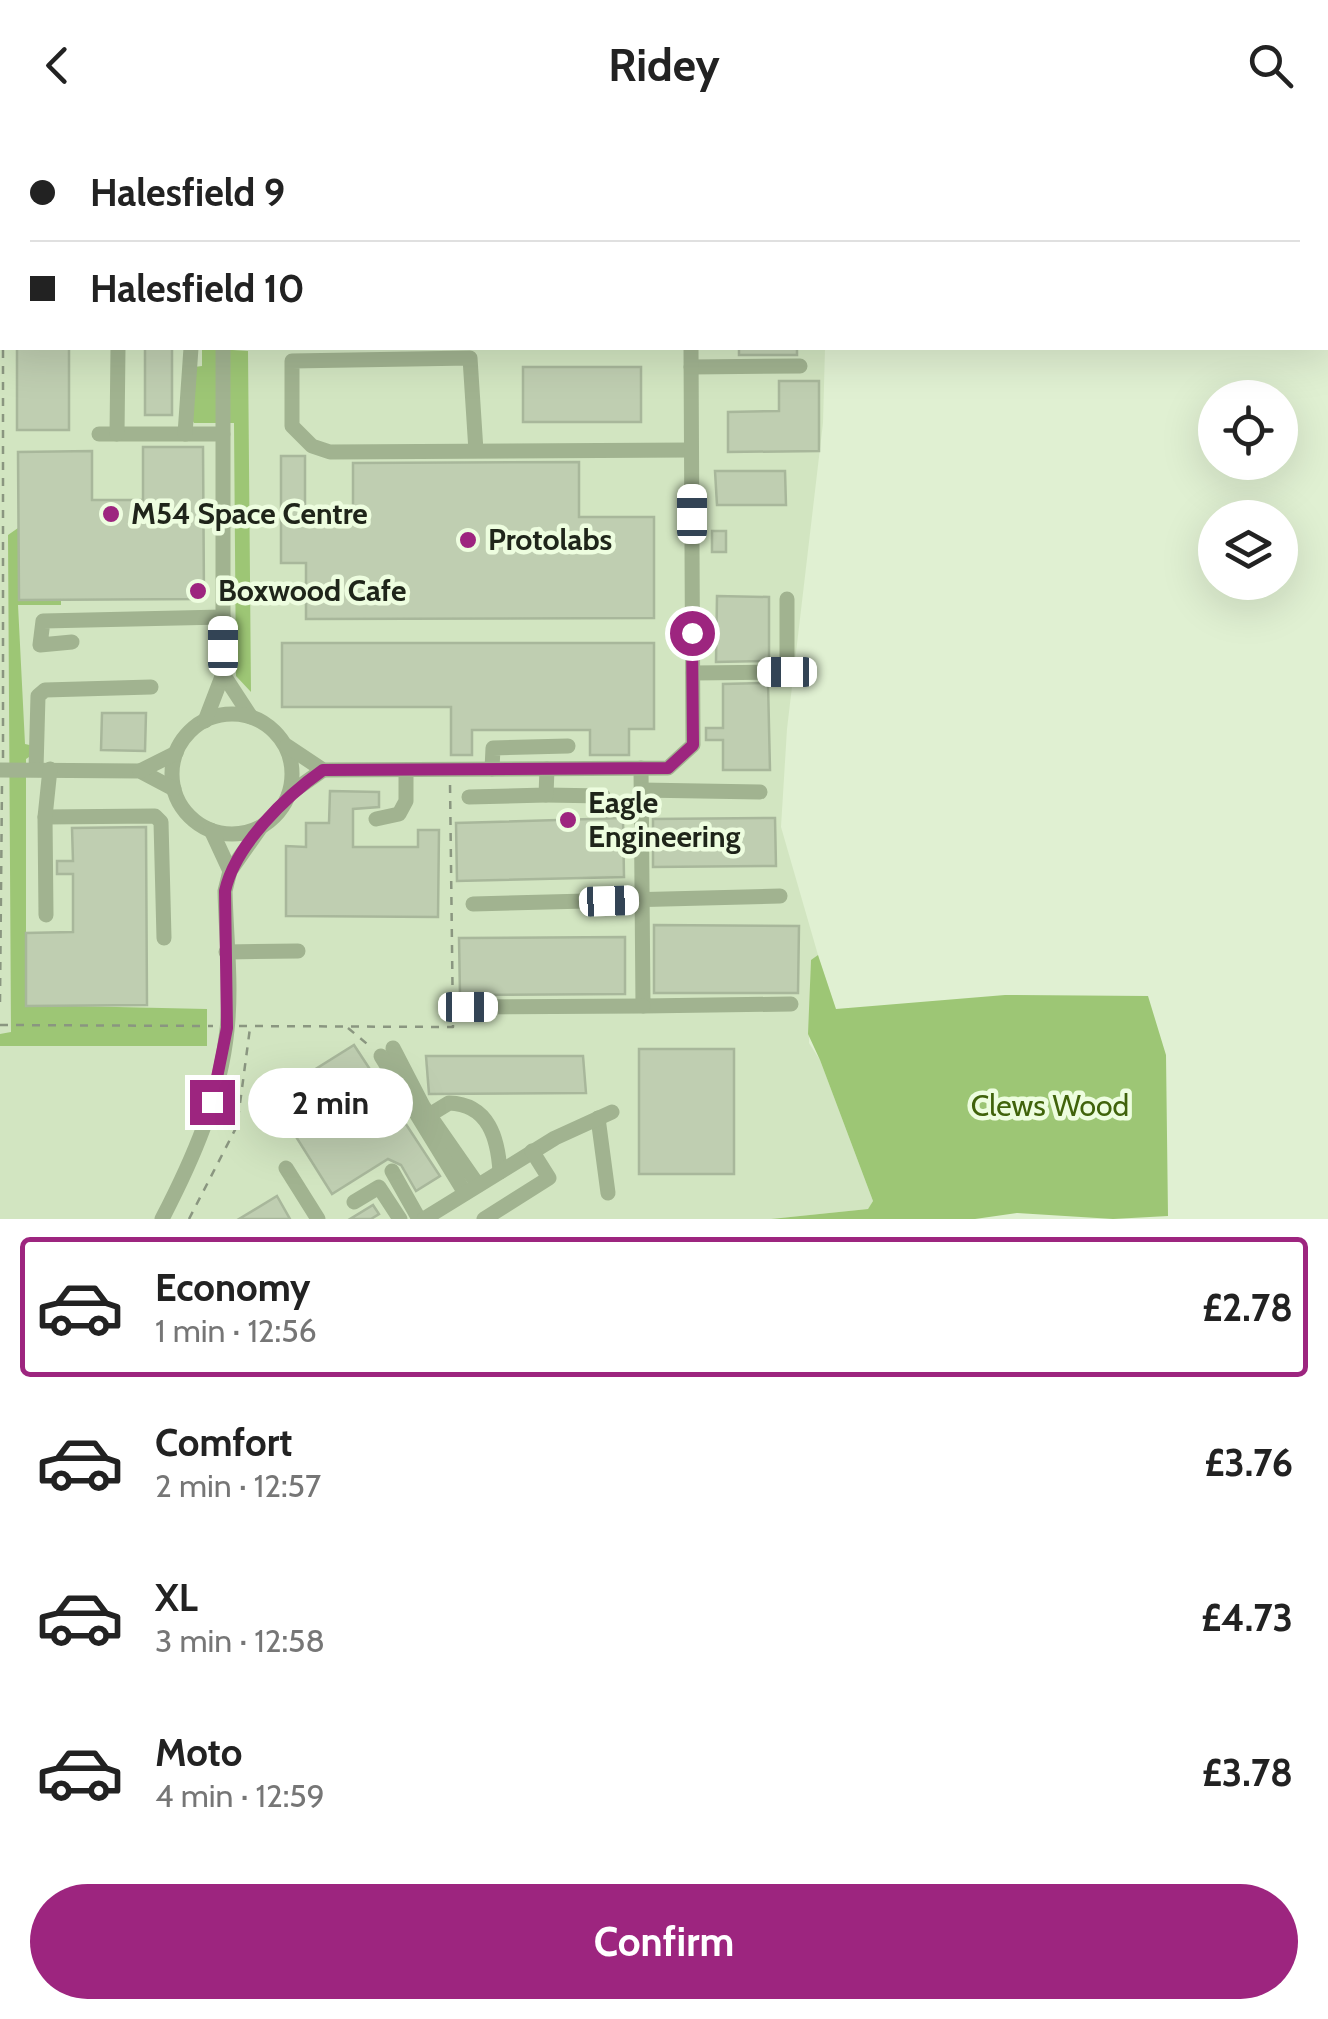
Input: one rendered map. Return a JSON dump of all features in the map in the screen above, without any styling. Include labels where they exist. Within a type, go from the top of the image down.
[{"type":"street","points":[[117,434],[118,350]]},
{"type":"street","points":[[185,434],[191,350]]},
{"type":"street","points":[[205,721],[223,674],[223,350]]},
{"type":"street","points":[[223,674],[251,717],[323,770],[668,768],[693,745],[690,350]]},
{"type":"street","points":[[720,350],[720,367]]},
{"type":"street","points":[[476,451],[470,358],[292,360],[292,426],[319,450],[476,451],[691,450]]},
{"type":"street","points":[[691,367],[800,366]]},
{"type":"street","points":[[99,434],[223,434]]},
{"type":"street","points":[[693,673],[787,672],[787,599]]},
{"type":"street","points":[[72,642],[40,645],[43,621],[223,617]]},
{"type":"street","points":[[46,916],[38,696],[45,690],[151,687]]},
{"type":"street","points":[[251,717],[232,714],[205,721],[184,738],[176,752],[174,789],[184,810],[211,830],[228,834],[261,827]]},
{"type":"street","points":[[287,746],[292,773],[289,794]]},
{"type":"street","points":[[492,769],[493,748],[568,746]]},
{"type":"street","points":[[140,771],[176,752]]},
{"type":"street","points":[[641,768],[643,1006]]},
{"type":"street","points":[[546,795],[547,769]]},
{"type":"street","points":[[2,770],[140,771],[174,789]]},
{"type":"street","points":[[230,871],[289,794],[323,770]]},
{"type":"street","points":[[376,819],[399,814],[406,801],[406,770]]},
{"type":"street","points":[[642,790],[760,792]]},
{"type":"street","points":[[470,797],[603,796]]},
{"type":"street","points":[[45,817],[155,816],[162,822],[164,938]]},
{"type":"street","points":[[162,1219],[206,1125],[227,1028],[230,871],[211,830]]},
{"type":"street","points":[[473,904],[780,896]]},
{"type":"street","points":[[226,952],[298,952]]},
{"type":"street","points":[[468,1007],[791,1004]]},
{"type":"street","points":[[387,1052],[430,1114],[471,1189]]},
{"type":"street","points":[[387,1052],[471,1189]]},
{"type":"street","points":[[430,1114],[450,1104],[474,1109],[496,1137],[500,1172]]},
{"type":"street","points":[[392,1171],[421,1219],[532,1151],[605,1115],[608,1193]]},
{"type":"street","points":[[484,1219],[549,1178],[532,1151]]},
{"type":"street","points":[[286,1168],[318,1219]]},
{"type":"street","points":[[354,1202],[379,1187],[400,1219]]},
{"type":"path","points":[[0,1002],[3,350]]},
{"type":"path","points":[[238,1026],[452,1027],[450,769]]},
{"type":"path","points":[[0,1026],[216,1026]]},
{"type":"path","points":[[188,1219],[237,1126],[250,1026]]},
{"type":"path","points":[[346,1026],[387,1052]]},
{"type":"shaded area","points":[[0,350],[825,350],[823,423],[787,729],[781,827],[818,955],[811,961],[809,1043],[820,1060],[873,1201],[868,1209],[771,1219],[0,1219]]},
{"type":"green space","points":[[202,350],[248,351],[251,692],[236,676],[234,423],[194,423],[189,415],[194,367],[202,366]]},
{"type":"green space","points":[[18,528],[19,600],[61,600],[61,605],[18,605],[25,744],[34,746],[32,755],[26,759],[26,1005],[207,1009],[207,1046],[0,1046],[0,1034],[11,1032],[8,535]]},
{"type":"green space","name":"Clews Wood","points":[[818,955],[836,1009],[1005,995],[1148,996],[1166,1055],[1168,1216],[1113,1219],[1017,1213],[975,1219],[771,1219],[868,1209],[873,1201],[808,1034],[811,960]]},
{"type":"building","points":[[17,350],[69,350],[69,430],[17,430]]},
{"type":"building","points":[[145,350],[172,350],[172,415],[145,415]]},
{"type":"building","points":[[739,350],[797,350],[797,355],[739,355]]},
{"type":"building","points":[[523,367],[641,367],[641,422],[523,422]]},
{"type":"building","points":[[779,381],[819,381],[819,451],[728,452],[728,412],[779,411]]},
{"type":"building","name":"M54 Space Centre","points":[[143,447],[203,447],[204,599],[19,600],[18,452],[92,451],[92,500],[143,500]]},
{"type":"building","name":"Protolabs","points":[[281,456],[305,456],[305,518],[353,518],[353,463],[579,462],[579,517],[654,517],[654,618],[306,619],[306,563],[281,563]]},
{"type":"building","points":[[715,471],[785,471],[786,505],[717,505]]},
{"type":"building","points":[[712,531],[726,531],[726,552],[712,552]]},
{"type":"building","points":[[717,596],[769,597],[769,661],[716,662]]},
{"type":"building","points":[[282,643],[654,643],[654,729],[629,729],[629,755],[590,755],[590,730],[472,730],[472,755],[451,755],[451,707],[282,707]]},
{"type":"building","points":[[768,683],[770,770],[723,770],[723,740],[706,740],[706,728],[723,728],[723,684]]},
{"type":"building","points":[[102,713],[146,713],[145,751],[101,750]]},
{"type":"building","points":[[330,791],[379,792],[379,807],[353,809],[353,847],[418,847],[418,830],[439,830],[438,917],[286,916],[286,846],[306,847],[306,823],[329,823]]},
{"type":"building","points":[[623,818],[624,877],[457,881],[456,823]]},
{"type":"building","points":[[775,818],[776,866],[653,867],[653,819]]},
{"type":"building","points":[[146,827],[147,1005],[26,1006],[26,933],[73,932],[73,874],[57,874],[57,861],[73,861],[72,828]]},
{"type":"building","points":[[654,925],[799,926],[798,993],[654,993]]},
{"type":"building","points":[[625,937],[625,994],[460,995],[459,938]]},
{"type":"building","points":[[354,1045],[440,1176],[416,1191],[401,1165],[388,1159],[332,1194],[271,1097]]},
{"type":"building","points":[[639,1049],[734,1049],[734,1174],[639,1174]]},
{"type":"building","points":[[426,1056],[583,1056],[586,1093],[429,1094]]},
{"type":"building","points":[[277,1196],[290,1219],[239,1219]]},
{"type":"building","points":[[373,1205],[379,1214],[371,1219],[350,1219]]},
{"type":"place","name":"M54 Space Centre","points":[[111,514]]},
{"type":"place","name":"Protolabs","points":[[468,540]]},
{"type":"place","name":"Boxwood Cafe","points":[[198,591]]},
{"type":"place","name":"Eagle Engineering","points":[[568,820]]},
{"type":"route","points":[[212,1102],[227,1028],[225,891],[230,871],[289,794],[323,770],[668,768],[693,745],[692,633]]}]
